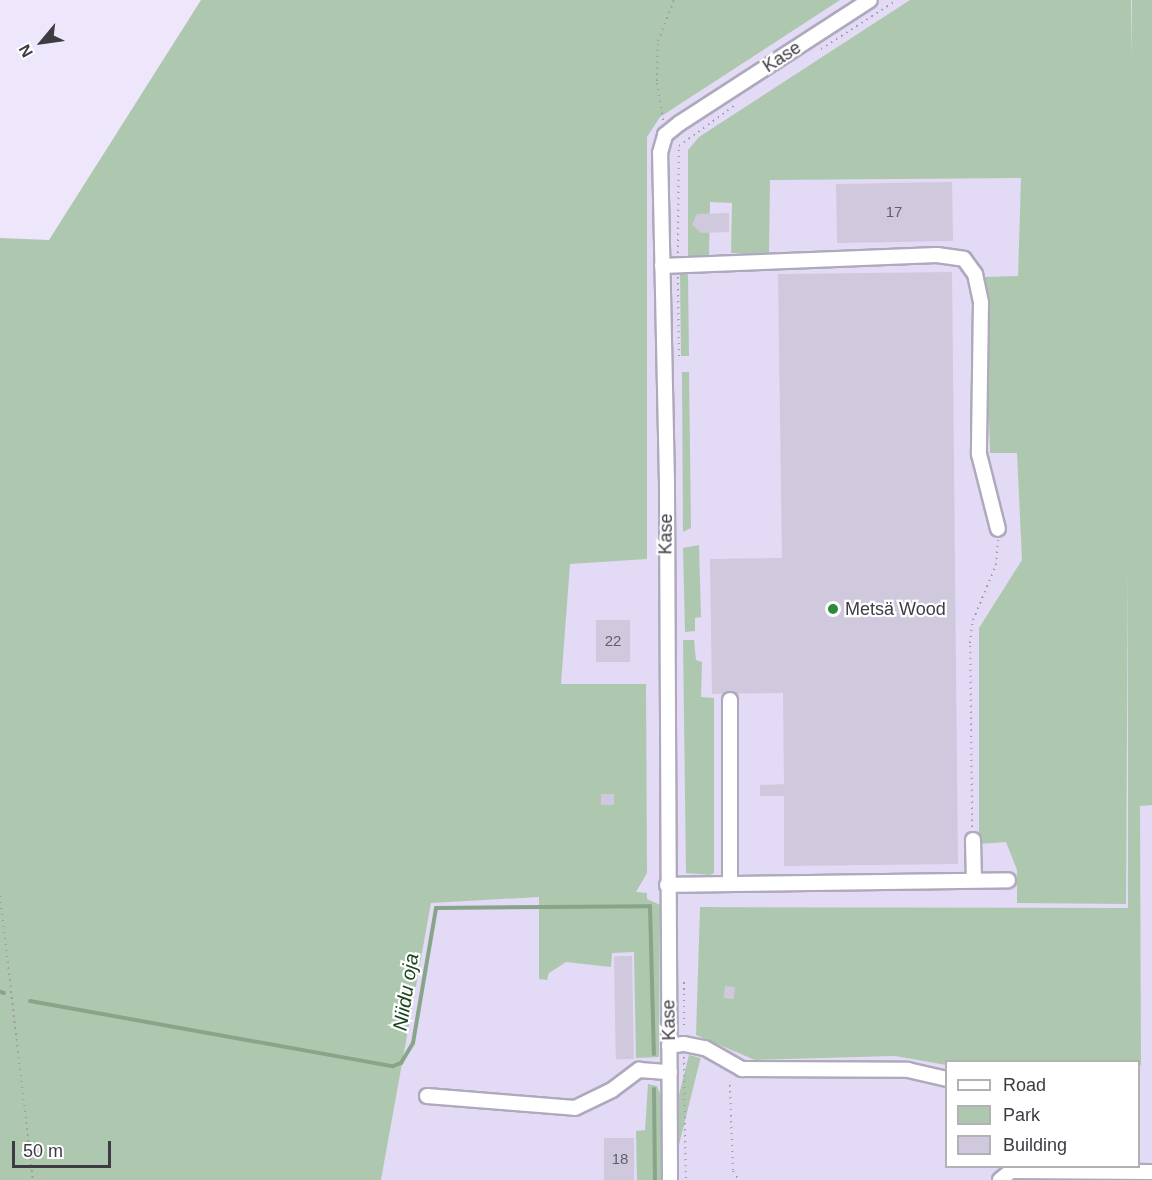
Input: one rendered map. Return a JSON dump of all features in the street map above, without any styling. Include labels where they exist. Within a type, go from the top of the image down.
[{"type":"street","name":"Kase","points":[[670,1180],[667,483],[660,153],[665,135],[870,0]]},
{"type":"street","points":[[662,266],[937,255],[964,259],[975,274],[981,302],[979,454],[998,529]]},
{"type":"street","points":[[730,700],[730,884]]},
{"type":"street","points":[[973,840],[974,880]]},
{"type":"street","points":[[667,885],[1008,880]]},
{"type":"street","points":[[669,1046],[684,1044],[705,1048],[742,1069],[908,1070],[945,1079]]},
{"type":"street","points":[[427,1096],[575,1108],[612,1090],[639,1070],[670,1072]]},
{"type":"street","points":[[1000,1175],[1011,1171],[1152,1172]]},
{"type":"path","points":[[665,135],[657,81],[658,41],[674,0]]},
{"type":"path","points":[[814,54],[897,0]]},
{"type":"path","points":[[679,365],[679,146],[744,99]]},
{"type":"path","points":[[973,840],[970,643],[973,620],[996,565],[998,529]]},
{"type":"path","points":[[0,896],[33,1180]]},
{"type":"path","points":[[684,975],[686,1180]]},
{"type":"path","points":[[730,1085],[734,1171],[739,1180]]},
{"type":"shaded area","points":[[614,0],[1132,0],[1128,909],[701,907],[755,1060],[895,1056],[945,1065],[945,1168],[1140,1168],[1140,805],[1152,805],[1152,1180],[381,1180],[575,101]]},
{"type":"green space","points":[[201,0],[840,0],[660,117],[647,137],[647,559],[570,564],[561,684],[646,684],[647,873],[636,892],[647,893],[647,899],[660,905],[659,1057],[636,1058],[634,952],[612,953],[611,967],[566,962],[549,973],[547,980],[539,979],[539,897],[431,903],[381,1180],[0,1180],[0,238],[49,240]]},
{"type":"green space","points":[[910,0],[1131,0],[1131,58],[1132,0],[1152,0],[1152,805],[1140,806],[1141,1066],[1140,1060],[945,1060],[945,1065],[895,1056],[755,1060],[696,1035],[700,907],[1128,908],[1128,567],[1126,904],[1017,903],[1017,870],[1006,842],[979,844],[979,628],[1022,560],[1017,453],[990,453],[985,277],[1018,276],[1021,178],[770,180],[769,255],[731,253],[732,203],[710,202],[709,256],[688,256],[688,150],[699,137]]},
{"type":"green space","points":[[684,272],[688,275],[689,356],[681,356],[680,274]]},
{"type":"green space","points":[[682,372],[689,372],[691,528],[683,532]]},
{"type":"green space","points":[[699,545],[701,617],[695,618],[695,631],[685,632],[683,548]]},
{"type":"green space","points":[[683,640],[694,640],[696,660],[702,662],[701,697],[714,698],[714,873],[710,875],[686,873]]},
{"type":"green space","points":[[689,1055],[701,1058],[670,1179],[659,1176]]},
{"type":"green space","points":[[648,1084],[657,1086],[661,1096],[662,1180],[637,1180],[636,1131],[645,1130]]},
{"type":"building","points":[[952,182],[953,241],[837,243],[836,184]]},
{"type":"building","points":[[729,213],[729,232],[701,233],[692,225],[697,214]]},
{"type":"building","name":"Metsä Wood","points":[[952,272],[958,864],[784,866],[784,796],[760,796],[760,785],[784,784],[783,693],[712,694],[710,559],[782,558],[778,274]]},
{"type":"building","points":[[596,620],[630,620],[630,662],[596,662]]},
{"type":"building","points":[[601,794],[614,794],[614,805],[601,805]]},
{"type":"building","points":[[614,956],[632,956],[634,1059],[616,1059]]},
{"type":"building","points":[[725,986],[735,987],[734,999],[724,998]]},
{"type":"building","points":[[604,1138],[634,1138],[634,1180],[604,1180]]},
{"type":"waterway","name":"Niidu oja","points":[[30,1001],[393,1066],[401,1063],[413,1043],[436,908],[650,906],[654,1054]]},
{"type":"waterway","name":"Niidu oja","points":[[0,992],[4,993]]},
{"type":"waterway","name":"Niidu oja","points":[[654,1089],[655,1180]]},
{"type":"place","name":"Metsä Wood","points":[[833,609]]}]
